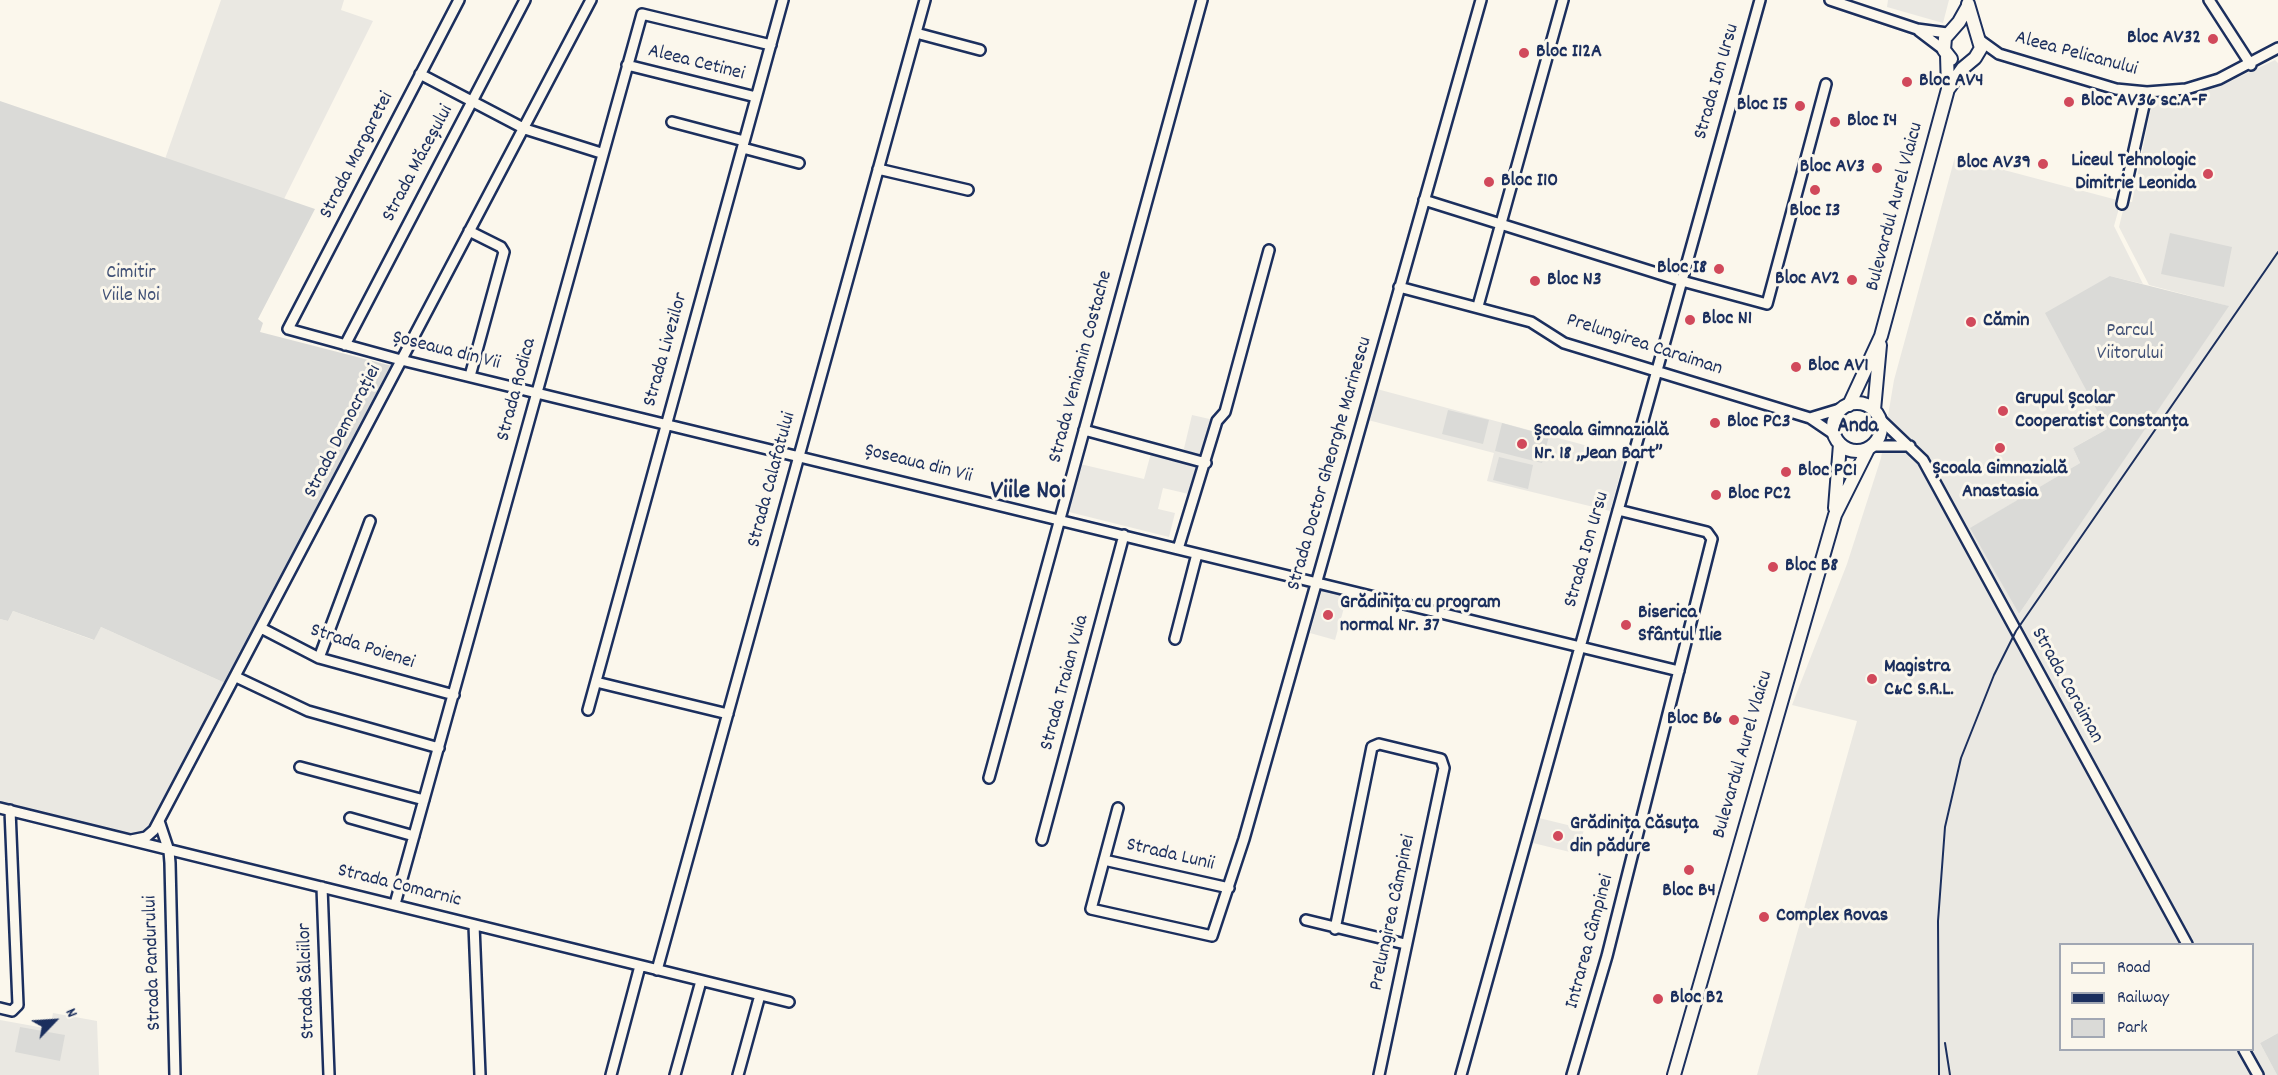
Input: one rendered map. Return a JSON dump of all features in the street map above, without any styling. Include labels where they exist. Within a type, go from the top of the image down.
[{"type":"main road","points":[[1969,2],[1978,36],[1972,60],[1956,62],[1946,52],[1949,31],[1959,22],[1969,2]]},
{"type":"main road","points":[[1949,31],[1964,26],[1978,36]]},
{"type":"main road","name":"Bulevardul Aurel Vlaicu","points":[[1846,406],[1881,336],[1948,88],[1946,52]]},
{"type":"main road","name":"Bulevardul Aurel Vlaicu","points":[[1948,88],[1972,60]]},
{"type":"main road","name":"Bulevardul Aurel Vlaicu","points":[[1877,414],[1881,336]]},
{"type":"main road","points":[[1866,405],[1877,414],[1880,435],[1870,447],[1854,451],[1838,439],[1834,421],[1846,406],[1866,405]]},
{"type":"main road","name":"Bulevardul Aurel Vlaicu","points":[[1835,515],[1838,439]]},
{"type":"main road","name":"Bulevardul Aurel Vlaicu","points":[[1674,1075],[1835,515],[1870,447]]},
{"type":"street","name":"Strada Margaretei","points":[[288,329],[459,0]]},
{"type":"street","name":"Strada Măceșului","points":[[345,345],[525,0]]},
{"type":"street","name":"Strada Democrației","points":[[159,821],[591,0]]},
{"type":"street","name":"Strada Livezilor","points":[[588,710],[783,0]]},
{"type":"street","name":"Strada Calafatului","points":[[657,970],[925,0]]},
{"type":"street","name":"Strada Veniamin Costache","points":[[989,778],[1202,0]]},
{"type":"street","name":"Strada Doctor Gheorghe Marinescu","points":[[1104,860],[1091,909],[1212,936],[1229,888],[1481,0]]},
{"type":"street","points":[[1478,306],[1563,0]]},
{"type":"street","name":"Strada Ion Ursu","points":[[1461,1075],[1760,0]]},
{"type":"street","points":[[1830,0],[1917,29],[1949,31]]},
{"type":"street","points":[[2210,0],[2251,65]]},
{"type":"street","name":"Strada Rodica","points":[[395,904],[601,153],[642,14],[771,45]]},
{"type":"street","points":[[1917,29],[1946,52]]},
{"type":"street","points":[[916,33],[980,50]]},
{"type":"street","name":"Aleea Pelicanului","points":[[1978,36],[1999,54],[2116,89],[2147,92],[2186,89],[2219,79],[2251,65],[2278,48]]},
{"type":"street","name":"Aleea Pelicanului","points":[[1972,60],[1999,54]]},
{"type":"street","name":"Aleea Cetinei","points":[[627,65],[756,97]]},
{"type":"street","points":[[420,74],[525,129],[601,153]]},
{"type":"street","points":[[1424,201],[1682,281],[1767,304],[1826,84]]},
{"type":"street","points":[[2122,204],[2147,92]]},
{"type":"street","points":[[672,122],[799,163]]},
{"type":"street","points":[[878,170],[968,190]]},
{"type":"street","points":[[469,231],[501,247],[504,252],[470,376]]},
{"type":"street","points":[[1178,549],[1217,421],[1225,412],[1269,250]]},
{"type":"street","name":"Prelungirea Caraiman","points":[[1399,287],[1478,306],[1531,322],[1564,343],[1810,418],[1838,439]]},
{"type":"street","name":"Șoseaua din Vii","points":[[288,329],[401,360],[1197,554],[1317,581],[1679,671]]},
{"type":"street","points":[[1810,418],[1846,406]]},
{"type":"street","name":"Strada Caraiman","points":[[1877,414],[1910,446],[1931,476],[2186,943]]},
{"type":"street","points":[[1084,430],[1206,463]]},
{"type":"street","points":[[1870,447],[1910,446]]},
{"type":"street","name":"Intrarea Câmpinei","points":[[1572,1075],[1607,956],[1712,539],[1707,532],[1618,510]]},
{"type":"street","points":[[319,658],[370,521]]},
{"type":"street","name":"Strada Traian Vuia","points":[[1042,840],[1124,535]]},
{"type":"street","points":[[1175,639],[1197,554]]},
{"type":"street","name":"Strada Poienei","points":[[261,628],[319,658],[454,695]]},
{"type":"street","points":[[236,677],[308,711],[439,748]]},
{"type":"street","points":[[596,682],[728,714]]},
{"type":"street","name":"Prelungirea Câmpinei","points":[[1335,929],[1372,747],[1378,744],[1441,759],[1444,768],[1378,1075]]},
{"type":"street","points":[[300,767],[424,800]]},
{"type":"street","name":"Strada Comarnic","points":[[0,807],[169,851],[395,904],[789,1002]]},
{"type":"street","points":[[1104,860],[1118,808]]},
{"type":"street","points":[[0,1008],[12,1011],[18,1005],[10,810]]},
{"type":"street","points":[[350,818],[414,836]]},
{"type":"street","points":[[131,840],[146,837],[159,821]]},
{"type":"street","points":[[159,821],[169,851]]},
{"type":"street","name":"Strada Pandurului","points":[[169,851],[175,1075]]},
{"type":"street","name":"Strada Lunii","points":[[1104,860],[1229,888]]},
{"type":"street","name":"Strada Sălciilor","points":[[322,887],[329,1075]]},
{"type":"street","points":[[1306,920],[1335,929],[1405,944]]},
{"type":"street","points":[[474,925],[480,1075]]},
{"type":"street","points":[[610,1075],[640,966]]},
{"type":"street","points":[[675,1075],[701,981]]},
{"type":"street","points":[[738,1075],[760,995]]},
{"type":"street","points":[[2245,1051],[2258,1075]]},
{"type":"shaded area","points":[[221,0],[344,0],[341,10],[373,21],[284,199],[165,159]]},
{"type":"shaded area","points":[[1888,0],[1949,0],[1943,23],[1887,7]]},
{"type":"shaded area","points":[[2275,60],[2278,63],[2278,1033],[2260,1043],[2277,1075],[1757,1075],[1857,721],[1792,705],[1847,564],[1881,458],[1894,380],[1955,157],[2121,201],[2114,226],[2143,284],[2110,276],[2107,429],[2073,448],[2080,463],[1971,528],[2019,614],[2228,306],[2149,285],[2119,227],[2125,202],[2132,202],[2153,98],[2197,93],[2220,86]]},
{"type":"shaded area","name":"Școala Gimnazială Nr. 18 „Jean Bart”","points":[[1377,389],[1625,456],[1610,511],[1487,481],[1494,453],[1368,420]]},
{"type":"shaded area","points":[[1192,415],[1214,420],[1193,495],[1163,488],[1158,509],[1175,513],[1169,537],[1069,512],[1080,464],[1144,479],[1151,453],[1181,461]]},
{"type":"shaded area","name":"Grădinița cu program normal Nr. 37","points":[[1322,590],[1347,597],[1335,640],[1310,633]]},
{"type":"shaded area","points":[[13,611],[93,640],[101,627],[225,683],[149,828],[136,835],[0,802],[0,619],[8,621]]},
{"type":"shaded area","name":"Grădinița Căsuța din pădure","points":[[1539,818],[1584,829],[1578,854],[1533,843]]},
{"type":"shaded area","points":[[53,1013],[97,1021],[99,1075],[0,1075],[0,1020],[50,1029]]},
{"type":"green space","name":"Cimitir Viile Noi","points":[[0,101],[315,209],[258,319],[263,323],[260,332],[392,366],[276,592],[225,683],[101,627],[94,640],[13,611],[8,621],[0,619]]},
{"type":"green space","points":[[2170,233],[2232,247],[2224,287],[2161,274]]},
{"type":"green space","name":"Parcul Viitorului","points":[[2110,276],[2229,306],[2019,614],[1970,528],[2080,463],[2073,448],[2107,429],[2045,313]]},
{"type":"green space","points":[[1448,410],[1489,420],[1483,444],[1442,434]]},
{"type":"green space","points":[[1502,423],[1549,436],[1542,463],[1495,451]]},
{"type":"green space","points":[[1499,457],[1533,465],[1528,489],[1493,480]]},
{"type":"green space","points":[[20,1027],[65,1035],[60,1061],[15,1052]]},
{"type":"green space","points":[[2278,1033],[2278,1075],[2277,1075],[2260,1043]]},
{"type":"railway","points":[[1939,1075],[1938,921],[1945,827],[1961,758],[1994,675],[2016,631],[2278,252]]},
{"type":"railway","points":[[1945,1043],[1950,1075]]},
{"type":"place","name":"Bloc AV32","points":[[2213,39]]},
{"type":"place","name":"Bloc I12A","points":[[1524,53]]},
{"type":"place","name":"Bloc AV4","points":[[1907,82]]},
{"type":"place","name":"Bloc AV36 sc.A-F","points":[[2069,102]]},
{"type":"place","name":"Bloc I5","points":[[1800,106]]},
{"type":"place","name":"Bloc I4","points":[[1835,122]]},
{"type":"place","name":"Bloc AV39","points":[[2043,164]]},
{"type":"place","name":"Bloc AV3","points":[[1877,168]]},
{"type":"place","name":"Liceul Tehnologic Dimitrie Leonida","points":[[2208,174]]},
{"type":"place","name":"Bloc I10","points":[[1489,182]]},
{"type":"place","name":"Bloc I3","points":[[1815,190]]},
{"type":"place","name":"Bloc I8","points":[[1719,269]]},
{"type":"place","name":"Bloc AV2","points":[[1852,280]]},
{"type":"place","name":"Bloc N3","points":[[1535,281]]},
{"type":"place","name":"Bloc N1","points":[[1690,320]]},
{"type":"place","name":"Cămin","points":[[1971,322]]},
{"type":"place","name":"Bloc AV1","points":[[1796,367]]},
{"type":"place","name":"Grupul Școlar Cooperatist Constanța","points":[[2003,411]]},
{"type":"place","name":"Bloc PC3","points":[[1715,423]]},
{"type":"place","name":"Școala Gimnazială Nr. 18 „Jean Bart”","points":[[1522,444]]},
{"type":"place","name":"Școala Gimnazială Anastasia","points":[[2000,448]]},
{"type":"place","name":"Bloc PC1","points":[[1786,472]]},
{"type":"place","name":"Bloc PC2","points":[[1716,495]]},
{"type":"place","name":"Bloc B8","points":[[1773,567]]},
{"type":"place","name":"Grădinița cu program normal Nr. 37","points":[[1328,615]]},
{"type":"place","name":"Biserica Sfântul Ilie","points":[[1626,625]]},
{"type":"place","name":"Magistra C&C S.R.L.","points":[[1872,679]]},
{"type":"place","name":"Bloc B6","points":[[1734,720]]},
{"type":"place","name":"Grădinița Căsuța din pădure","points":[[1558,836]]},
{"type":"place","name":"Bloc B4","points":[[1689,870]]},
{"type":"place","name":"Complex Rovas","points":[[1764,917]]},
{"type":"place","name":"Bloc B2","points":[[1658,999]]},
{"type":"district","name":"Anda","points":[[1858,428]]},
{"type":"district","name":"Viile Noi","points":[[1028,493]]}]
